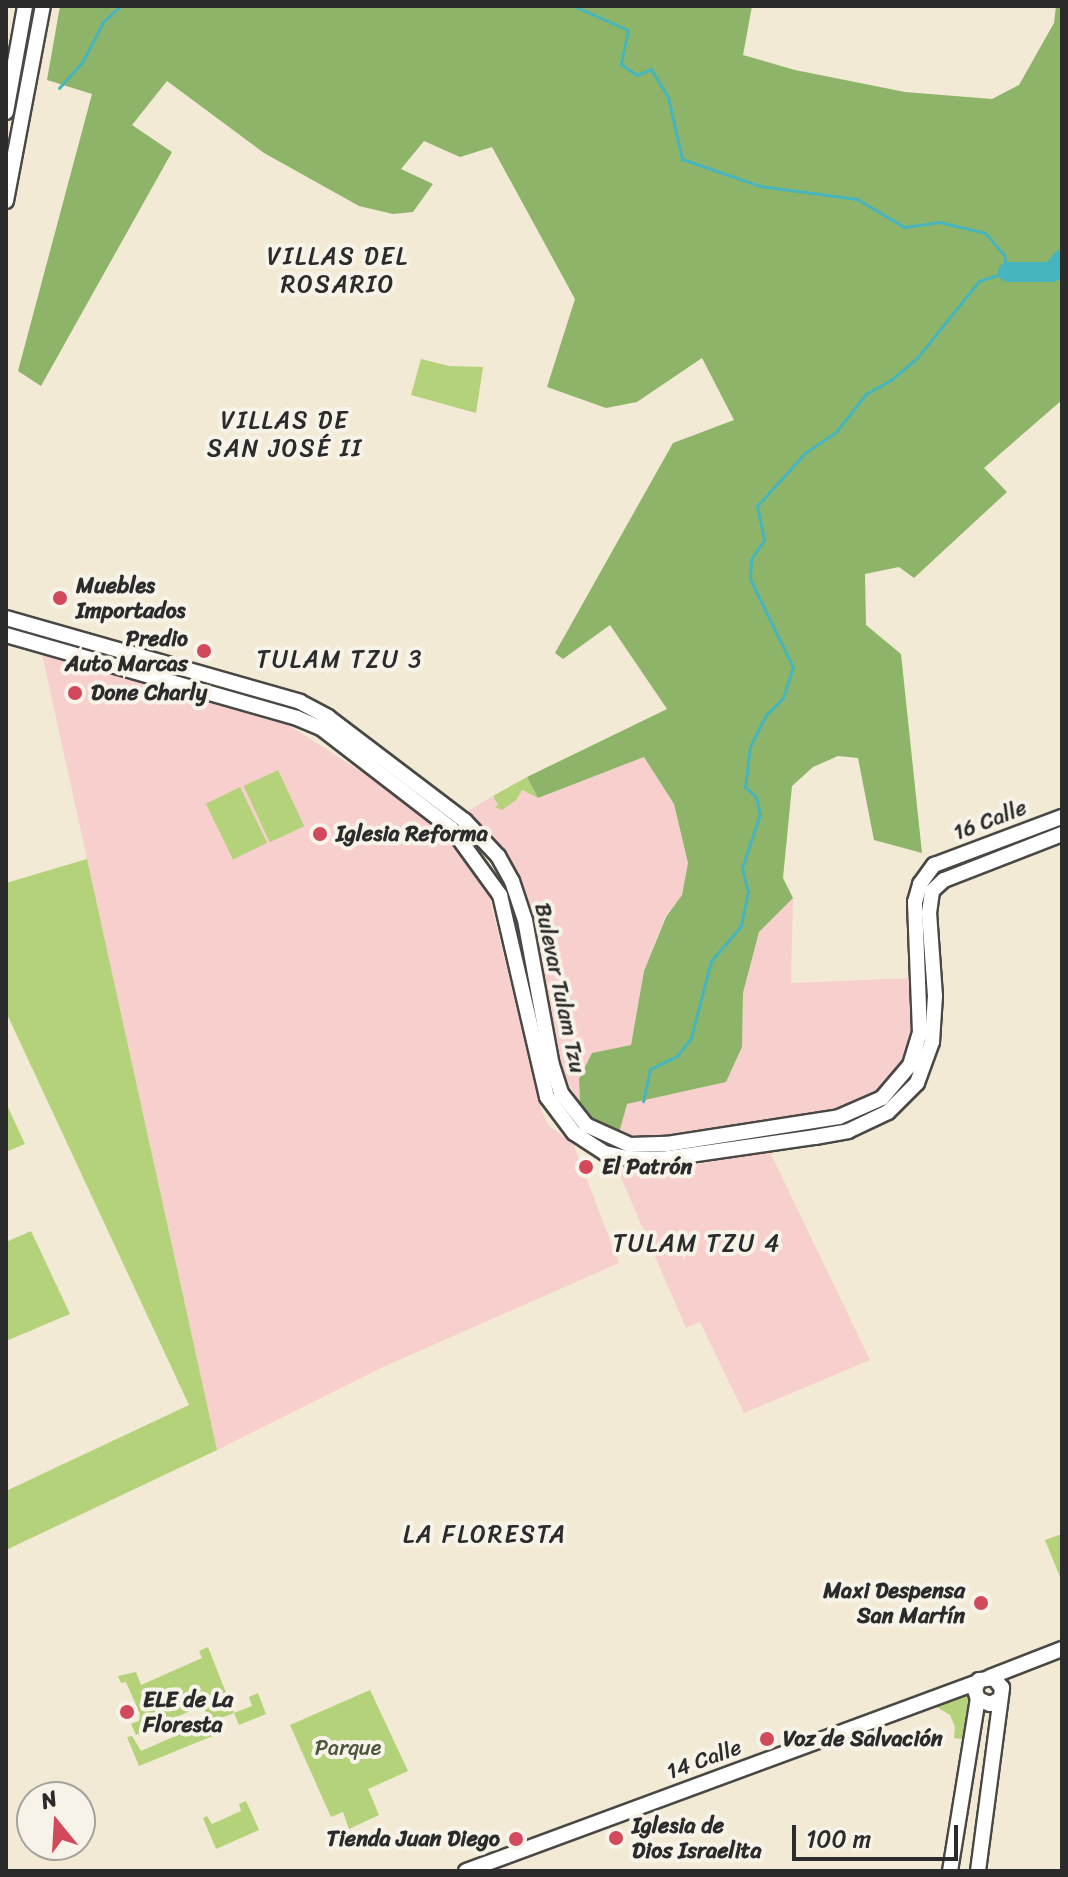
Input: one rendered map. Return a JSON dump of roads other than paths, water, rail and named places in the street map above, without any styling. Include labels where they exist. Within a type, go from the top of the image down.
[{"type":"main road","points":[[6,112],[25,6]]},
{"type":"main road","points":[[6,201],[43,6]]},
{"type":"main road","name":"Bulevar Tulam Tzu","points":[[6,618],[286,696],[328,717],[426,789],[483,838],[512,881],[525,920],[552,1065],[561,1093],[573,1113],[608,1138],[639,1145],[748,1131],[851,1113],[882,1098],[898,1083],[910,1065],[920,1033],[915,902],[920,884],[934,865]]},
{"type":"main road","name":"Bulevar Tulam Tzu","points":[[6,635],[297,718],[321,728],[463,840],[500,895],[547,1097],[574,1133],[605,1153],[630,1159],[752,1147],[848,1131],[869,1123],[903,1099],[917,1083],[935,1024],[929,901],[937,885]]},
{"type":"main road","points":[[207,692],[213,677]]},
{"type":"main road","name":"16 Calle","points":[[934,865],[1062,817]]},
{"type":"main road","name":"16 Calle","points":[[937,885],[1062,834]]},
{"type":"main road","points":[[748,1131],[752,1147]]},
{"type":"main road","points":[[726,1134],[723,1139],[727,1150]]},
{"type":"main road","points":[[950,1871],[984,1686],[1007,1669],[1062,1649]]},
{"type":"main road","name":"14 Calle","points":[[466,1871],[959,1689],[984,1686],[990,1704],[998,1700],[978,1871]]},
{"type":"waterway","points":[[59,88],[83,61],[103,22],[120,6]]},
{"type":"waterway","points":[[574,6],[628,30],[621,64],[637,75],[651,69],[668,97],[682,159],[760,186],[857,199],[904,227],[939,222],[985,233],[1004,255],[1008,272],[979,281],[917,358],[891,380],[866,394],[836,432],[806,452],[757,506],[764,540],[751,559],[750,579],[793,667],[783,698],[766,715],[750,747],[745,787],[756,797],[760,814],[742,868],[748,892],[741,926],[711,961],[691,1038],[677,1056],[650,1069],[643,1101]]},
{"type":"waterway","points":[[1008,272],[1052,272],[1062,259]]},
{"type":"place","name":"Muebles Importados","points":[[60,598]]},
{"type":"place","name":"Predio Auto Marcas","points":[[204,651]]},
{"type":"place","name":"Done Charly","points":[[75,693]]},
{"type":"place","name":"Iglesia Reforma","points":[[320,834]]},
{"type":"place","name":"El Patrón","points":[[586,1167]]},
{"type":"place","name":"Maxi Despensa San Martín","points":[[981,1603]]},
{"type":"place","name":"ELE de La Floresta","points":[[127,1712]]},
{"type":"place","name":"Voz de Salvación","points":[[767,1739]]},
{"type":"place","name":"Iglesia de Dios Israelita","points":[[616,1838]]},
{"type":"place","name":"Tienda Juan Diego","points":[[516,1839]]},
{"type":"district","name":"VILLAS DEL ROSARIO","points":[[338,271]]},
{"type":"district","name":"VILLAS DE SAN JOSÉ II","points":[[285,435]]},
{"type":"district","name":"TULAM TZU 3","points":[[340,660]]},
{"type":"district","name":"TULAM TZU 4","points":[[697,1244]]},
{"type":"district","name":"LA FLORESTA","points":[[485,1535]]},
{"type":"park label","name":"Parque","points":[[348,1748]]}]
